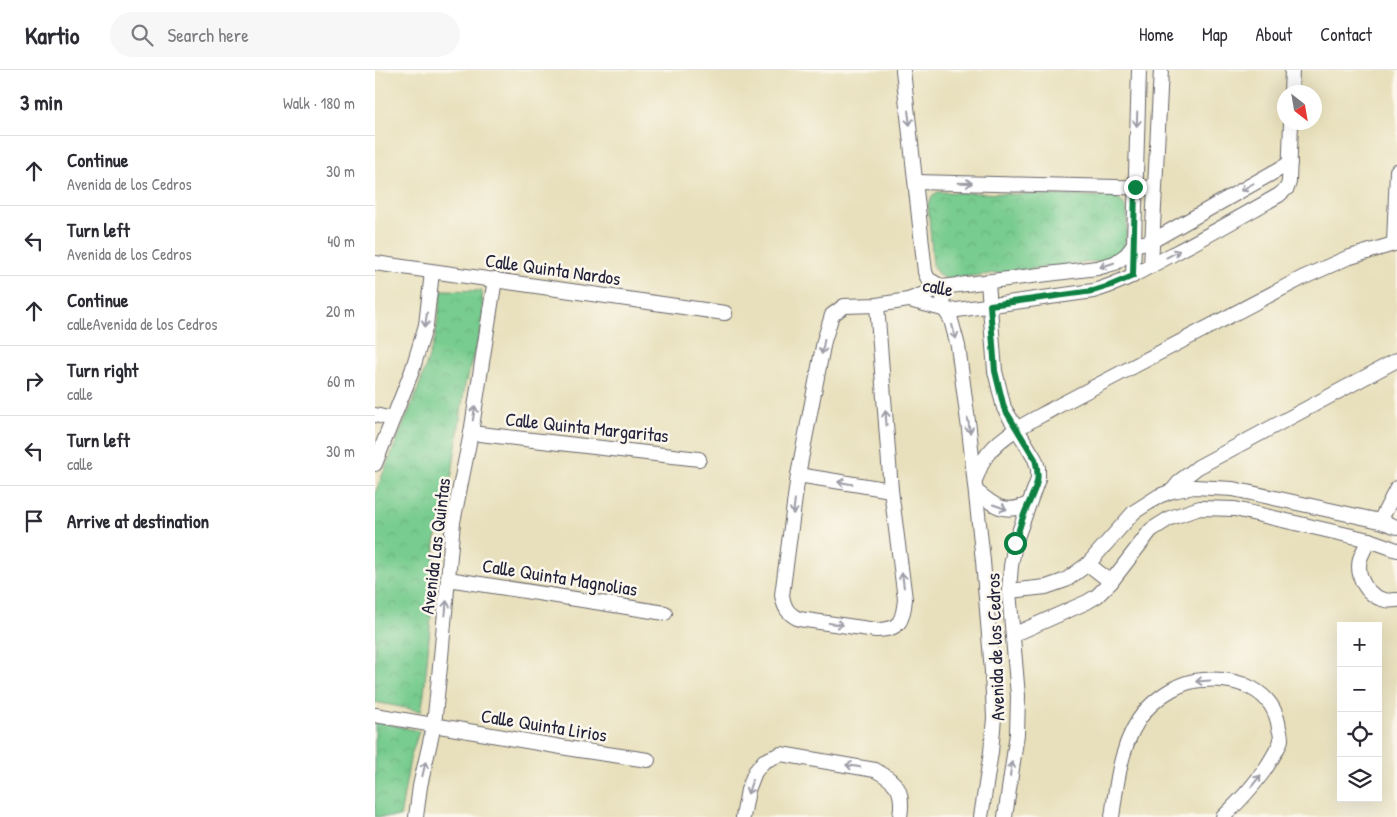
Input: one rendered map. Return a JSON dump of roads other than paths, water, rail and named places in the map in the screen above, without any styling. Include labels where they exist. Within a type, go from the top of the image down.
[{"type":"street","points":[[903,70],[925,272],[928,279],[942,288]]},
{"type":"street","points":[[1133,276],[1139,70]]},
{"type":"street","points":[[1151,266],[1161,70]]},
{"type":"street","points":[[1291,85],[1292,70]]},
{"type":"street","points":[[1290,163],[1291,130]]},
{"type":"street","name":"calle","points":[[908,300],[946,311],[1093,291],[1109,286],[1133,276],[1264,203],[1287,188],[1290,163]]},
{"type":"street","name":"calle","points":[[908,300],[942,288],[1097,268],[1115,263],[1134,246],[1152,240],[1290,163]]},
{"type":"street","points":[[1028,504],[1018,508],[1007,509],[997,507],[975,486],[983,460],[991,451],[1017,430],[1056,407],[1302,278],[1347,258],[1396,243],[1397,172]]},
{"type":"street","points":[[916,182],[1155,188]]},
{"type":"street","name":"Calle Quinta Nardos","points":[[375,263],[725,313]]},
{"type":"street","points":[[375,464],[412,371],[426,325],[432,272]]},
{"type":"street","name":"Avenida Las Quintas","points":[[416,817],[420,786],[434,725],[453,522],[471,433],[495,279]]},
{"type":"street","name":"Avenida de los Cedros","points":[[988,282],[995,371],[1004,408],[1035,459],[1038,468],[1038,479],[1015,543],[1011,566],[1009,591],[1018,696],[1017,734],[1005,817]]},
{"type":"street","name":"Avenida de los Cedros","points":[[942,288],[944,308],[951,320],[958,346],[962,378],[975,486],[995,718],[981,817]]},
{"type":"street","points":[[877,305],[891,490],[905,600],[903,616],[896,626],[887,630],[799,619],[789,614],[783,604],[782,595],[798,475],[824,341],[832,314],[844,306],[877,305],[908,300]]},
{"type":"street","points":[[1172,491],[1181,480],[1197,467],[1397,360]]},
{"type":"street","points":[[375,415],[392,419]]},
{"type":"street","name":"Calle Quinta Margaritas","points":[[471,433],[699,459]]},
{"type":"street","points":[[798,475],[891,490]]},
{"type":"street","points":[[1009,591],[1046,587],[1066,580],[1089,564],[1134,512],[1159,496],[1172,491],[1194,487],[1233,489],[1380,521],[1397,527]]},
{"type":"street","points":[[1380,521],[1397,488]]},
{"type":"street","points":[[1013,635],[1097,596],[1111,582],[1151,530],[1170,518],[1199,508],[1235,509],[1369,540],[1397,550]]},
{"type":"street","points":[[1369,540],[1361,558],[1359,571],[1363,584],[1372,594],[1385,600],[1397,600]]},
{"type":"street","points":[[1089,564],[1111,582]]},
{"type":"street","name":"Calle Quinta Magnolias","points":[[448,579],[665,613]]},
{"type":"street","points":[[987,618],[1011,616]]},
{"type":"street","points":[[1112,817],[1121,764],[1128,738],[1137,724],[1147,710],[1173,688],[1201,680],[1236,681],[1251,687],[1267,699],[1278,717],[1281,740],[1267,766],[1238,802],[1223,817]]},
{"type":"street","name":"Calle Quinta Lirios","points":[[375,715],[648,760]]},
{"type":"street","points":[[743,817],[748,790],[755,772],[764,761],[781,754],[875,770],[888,777],[897,785],[901,795],[900,817]]}]
